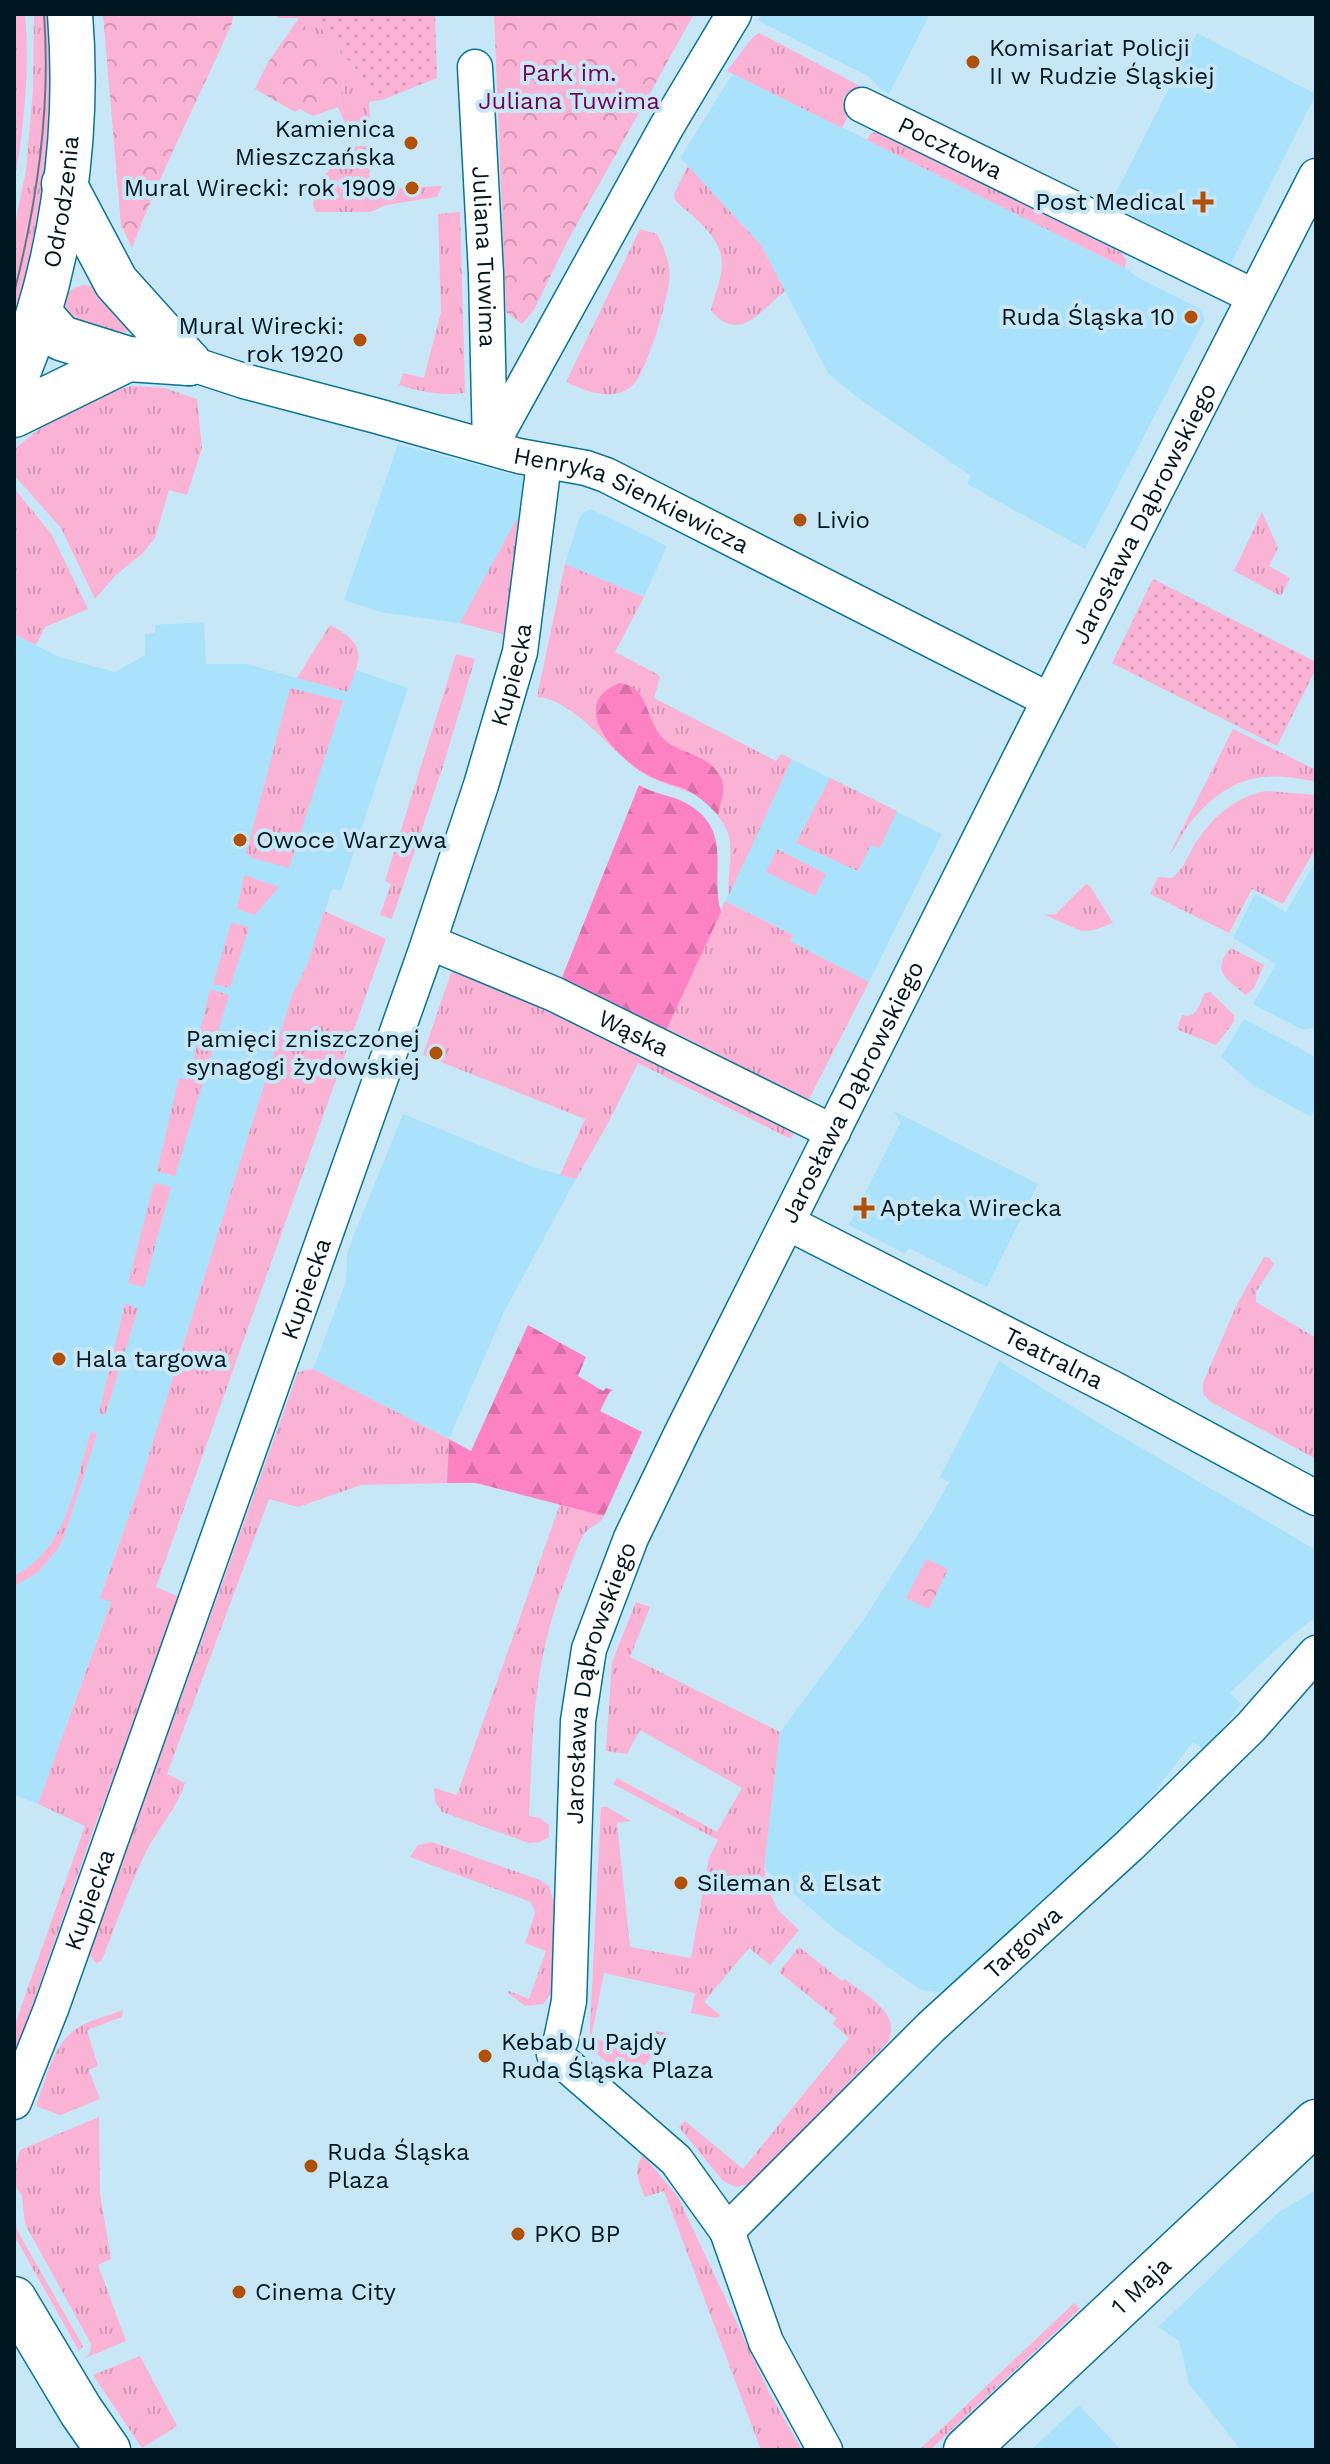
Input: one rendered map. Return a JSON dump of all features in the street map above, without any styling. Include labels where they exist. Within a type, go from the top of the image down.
[{"type":"street","name":"Odrodzenia","points":[[14,383],[43,298],[64,184],[71,109],[70,14]]},
{"type":"street","points":[[490,447],[667,126],[734,14]]},
{"type":"street","name":"Juliana Tuwima","points":[[475,67],[486,274],[490,447]]},
{"type":"street","name":"Pocztowa","points":[[862,105],[1253,296]]},
{"type":"street","name":"Jarosława Dąbrowskiego","points":[[727,2231],[676,2160],[554,2054],[561,2040],[569,2001],[578,1721],[589,1649],[631,1538],[1049,700],[1316,176]]},
{"type":"street","points":[[64,184],[116,282],[189,363]]},
{"type":"street","points":[[116,282],[74,273],[43,298],[61,338],[128,359],[189,363]]},
{"type":"street","points":[[14,415],[128,359]]},
{"type":"street","name":"Henryka Sienkiewicza","points":[[189,363],[244,381],[544,463],[586,468],[606,475],[1049,700]]},
{"type":"street","name":"Kupiecka","points":[[14,2102],[56,1994],[429,942],[481,785],[520,652],[544,463]]},
{"type":"street","name":"Wąska","points":[[429,942],[554,994],[833,1132]]},
{"type":"street","name":"Teatralna","points":[[788,1223],[808,1236],[1116,1390],[1316,1498]]},
{"type":"street","name":"Targowa","points":[[727,2231],[931,2027],[1130,1845],[1251,1727],[1316,1653]]},
{"type":"street","name":"1 Maja","points":[[966,2450],[1316,2122]]},
{"type":"street","points":[[727,2231],[766,2342],[825,2450]]},
{"type":"street","points":[[14,2299],[108,2450]]},
{"type":"shaded area","points":[[762,14],[930,14],[889,94],[868,76],[757,20]]},
{"type":"shaded area","points":[[1197,33],[1316,94],[1230,265],[1110,204]]},
{"type":"shaded area","points":[[733,73],[1125,268],[1200,309],[1205,319],[1085,549],[967,484],[971,476],[854,395],[828,373],[761,245],[680,158]]},
{"type":"shaded area","points":[[398,444],[532,480],[510,636],[460,623],[384,613],[344,600]]},
{"type":"shaded area","points":[[591,509],[667,546],[644,597],[565,564],[579,519],[582,513]]},
{"type":"shaded area","points":[[204,622],[206,664],[247,664],[347,692],[356,670],[408,688],[341,891],[332,889],[308,963],[292,995],[137,1493],[100,1597],[111,1601],[38,1804],[14,1795],[14,634],[59,657],[115,672],[145,655],[145,634],[155,633],[155,625]]},
{"type":"shaded area","points":[[792,759],[942,834],[869,982],[790,941],[792,934],[725,901]]},
{"type":"shaded area","points":[[1316,860],[1316,1027],[1303,1030],[1253,1004],[1276,964],[1233,938],[1255,894],[1286,912]]},
{"type":"shaded area","points":[[1244,1019],[1316,1057],[1316,1107],[1311,1117],[1253,1085],[1221,1057]]},
{"type":"shaded area","points":[[894,1111],[1038,1184],[987,1287],[909,1248],[905,1254],[849,1225],[900,1123]]},
{"type":"shaded area","points":[[403,1114],[533,1167],[576,1179],[504,1312],[449,1439],[313,1369],[346,1281],[347,1254]]},
{"type":"shaded area","points":[[999,1361],[1316,1550],[1316,1617],[1285,1641],[1230,1693],[1241,1704],[1205,1751],[1193,1742],[1134,1819],[957,1983],[940,1992],[921,1990],[837,1931],[764,1868],[780,1732],[864,1619],[936,1506],[949,1482],[940,1477]]},
{"type":"shaded area","points":[[1316,2190],[1316,2450],[1241,2450],[1189,2384],[1179,2341],[1158,2327],[1279,2212]]},
{"type":"shaded area","points":[[1079,2405],[1121,2450],[1031,2450]]},
{"type":"green space","points":[[14,14],[25,14],[27,56],[23,120],[14,183]]},
{"type":"green space","points":[[34,14],[55,14],[55,106],[37,234],[14,332],[14,229],[26,170],[33,89]]},
{"type":"green space","points":[[103,14],[233,14],[232,23],[132,248],[121,225]]},
{"type":"green space","points":[[280,14],[309,14],[382,100],[369,102],[370,136],[350,135],[338,107],[344,82],[299,18],[277,18]]},
{"type":"green space","points":[[309,14],[435,14],[437,78],[382,100]]},
{"type":"green space","name":"Park im. Juliana Tuwima","points":[[494,14],[694,14],[567,242],[534,310],[522,324],[506,312]]},
{"type":"green space","points":[[299,18],[344,82],[338,107],[313,116],[300,109],[295,112],[255,89],[267,64]]},
{"type":"green space","points":[[759,33],[860,86],[860,93],[842,128],[727,71]]},
{"type":"green space","points":[[879,132],[1122,253],[1126,259],[1125,268],[867,140],[871,133]]},
{"type":"green space","points":[[349,146],[369,146],[370,189],[442,186],[437,197],[386,205],[370,212],[316,212],[313,205],[320,181]]},
{"type":"green space","points":[[688,166],[761,245],[785,291],[749,321],[731,324],[721,320],[711,310],[721,272],[721,255],[713,237],[675,200],[674,194]]},
{"type":"green space","points":[[460,212],[465,393],[432,393],[399,385],[403,373],[424,378],[441,312],[438,214]]},
{"type":"green space","points":[[640,229],[657,234],[665,251],[670,276],[660,321],[643,369],[631,387],[615,394],[590,391],[566,382]]},
{"type":"green space","points":[[83,285],[97,287],[140,330],[86,337],[62,314],[67,295]]},
{"type":"green space","points":[[132,386],[164,388],[197,399],[202,448],[187,495],[169,490],[155,538],[95,599],[61,528],[14,475],[14,450],[69,410],[99,396]]},
{"type":"green space","points":[[14,488],[52,535],[88,609],[45,627],[36,645],[14,634]]},
{"type":"green space","points":[[1262,512],[1278,548],[1269,566],[1290,578],[1281,596],[1234,571]]},
{"type":"green space","points":[[516,520],[526,525],[510,636],[460,623]]},
{"type":"green space","points":[[565,564],[644,597],[615,652],[660,677],[654,698],[776,761],[781,754],[792,759],[729,895],[730,841],[715,811],[697,796],[646,775],[580,718],[552,700],[537,697]]},
{"type":"green space","points":[[1153,579],[1316,662],[1316,669],[1277,746],[1112,663]]},
{"type":"green space","points":[[330,625],[351,639],[358,653],[348,692],[297,678]]},
{"type":"green space","points":[[456,654],[475,659],[392,919],[380,915],[391,884],[385,881]]},
{"type":"green space","points":[[620,683],[636,690],[641,696],[655,727],[666,741],[715,769],[723,787],[718,815],[689,791],[653,778],[636,767],[611,744],[597,717],[597,704],[604,692]]},
{"type":"green space","points":[[290,688],[343,701],[289,868],[252,858],[246,853]]},
{"type":"green space","points":[[1233,729],[1316,770],[1316,782],[1261,777],[1231,787],[1203,808],[1169,855]]},
{"type":"green space","points":[[830,778],[897,811],[880,848],[871,845],[858,871],[796,843]]},
{"type":"green space","points":[[639,785],[680,800],[701,814],[710,826],[717,852],[721,912],[663,1037],[559,985]]},
{"type":"green space","points":[[1266,791],[1316,795],[1316,853],[1313,853],[1283,904],[1252,889],[1229,933],[1150,894],[1158,877],[1172,878],[1179,871],[1200,837],[1224,811],[1243,798]]},
{"type":"green space","points":[[777,849],[826,874],[815,896],[766,872]]},
{"type":"green space","points":[[244,875],[279,887],[255,915],[237,909]]},
{"type":"green space","points":[[1086,884],[1113,923],[1081,931],[1045,915],[1056,914]]},
{"type":"green space","points":[[725,901],[793,935],[790,941],[869,982],[804,1109],[663,1037]]},
{"type":"green space","points":[[324,911],[386,939],[156,1587],[182,1598],[94,1828],[14,2058],[14,2027],[85,1826],[38,1804],[111,1602],[100,1598],[137,1493],[292,995],[308,963]]},
{"type":"green space","points":[[231,923],[249,927],[230,988],[213,984]]},
{"type":"green space","points":[[1231,948],[1264,965],[1254,988],[1246,995],[1227,980],[1222,969]]},
{"type":"green space","points":[[454,964],[796,1128],[791,1139],[638,1063],[576,1179],[560,1175],[585,1119],[423,1055]]},
{"type":"green space","points":[[210,989],[229,995],[175,1176],[157,1171],[179,1078],[189,1080]]},
{"type":"green space","points":[[1210,992],[1234,1015],[1234,1022],[1216,1045],[1177,1029],[1182,1015],[1194,1013],[1205,993]]},
{"type":"green space","points":[[154,1183],[171,1187],[144,1287],[128,1283]]},
{"type":"green space","points":[[1264,1257],[1274,1264],[1256,1292],[1256,1302],[1316,1338],[1316,1459],[1211,1402],[1203,1394],[1203,1383],[1238,1302]]},
{"type":"green space","points":[[125,1303],[138,1309],[105,1415],[99,1413]]},
{"type":"green space","points":[[528,1325],[586,1357],[578,1376],[603,1391],[606,1388],[613,1390],[600,1411],[642,1432],[604,1516],[476,1483],[447,1483],[449,1439],[471,1451]]},
{"type":"green space","points":[[313,1369],[449,1439],[447,1483],[361,1485],[298,1507],[269,1499],[167,1774],[185,1783],[145,1854],[102,1960],[96,1963],[89,1954],[298,1372]]},
{"type":"green space","points":[[91,1431],[97,1434],[64,1537],[37,1573],[14,1586],[14,1576],[47,1549],[58,1532],[74,1493]]},
{"type":"green space","points":[[560,1504],[604,1516],[585,1533],[578,1545],[547,1636],[537,1694],[529,1816],[540,1818],[549,1825],[549,1837],[529,1843],[442,1812],[435,1802],[434,1788],[457,1795]]},
{"type":"green space","points":[[926,1559],[948,1569],[929,1609],[906,1598]]},
{"type":"green space","points":[[636,1602],[650,1607],[630,1657],[780,1732],[764,1868],[770,1894],[778,1910],[799,1930],[770,1965],[749,1948],[704,2002],[721,2016],[716,2018],[691,2013],[695,1993],[604,1973],[591,2038],[651,2052],[656,2031],[669,2034],[629,2081],[589,2047],[601,1807],[607,1807],[631,1821],[617,1823],[630,1947],[691,1958],[709,1858],[718,1840],[613,1784],[617,1778],[717,1832],[742,1788],[640,1730],[627,1754],[606,1751],[612,1662]]},
{"type":"green space","points":[[432,1842],[540,1880],[549,1886],[555,1905],[553,1991],[543,2004],[525,2006],[508,1993],[529,1999],[546,1951],[525,1943],[535,1913],[531,1902],[410,1857],[418,1845]]},
{"type":"green space","points":[[799,1947],[842,1981],[845,1979],[872,1998],[886,2013],[891,2031],[888,2042],[751,2184],[736,2187],[723,2181],[679,2127],[685,2121],[743,2169],[849,2038],[833,2024],[836,2018],[779,1972]]},
{"type":"green space","points":[[123,2010],[122,2017],[87,2030],[98,2066],[89,2070],[100,2099],[60,2115],[36,2106],[51,2064],[68,2036],[87,2023]]},
{"type":"green space","points":[[99,2117],[100,2194],[111,2259],[98,2265],[126,2341],[85,2358],[90,2353],[91,2344],[25,2224],[22,2196],[14,2184],[14,2172],[20,2150]]},
{"type":"green space","points":[[643,2155],[678,2197],[769,2392],[802,2450],[761,2450],[664,2191],[645,2197],[637,2171]]},
{"type":"green space","points":[[14,2205],[17,2230],[83,2346],[79,2351],[14,2235]]},
{"type":"green space","points":[[1074,2303],[1080,2309],[930,2450],[919,2450]]},
{"type":"green space","points":[[140,2356],[177,2426],[142,2448],[93,2375]]},
{"type":"tram line","points":[[14,293],[29,225],[44,119],[44,14]]},
{"type":"place","name":"Komisariat Policji II w Rudzie Śląskiej","points":[[973,62]]},
{"type":"place","name":"Kamienica Mieszczańska","points":[[411,143]]},
{"type":"place","name":"Mural Wirecki: rok 1909","points":[[412,188]]},
{"type":"place","name":"Post Medical","points":[[1203,202]]},
{"type":"place","name":"Ruda Śląska 10","points":[[1191,317]]},
{"type":"place","name":"Mural Wirecki: rok 1920","points":[[360,340]]},
{"type":"place","name":"Livio","points":[[800,520]]},
{"type":"place","name":"Owoce Warzywa","points":[[240,840]]},
{"type":"place","name":"Pamięci zniszczonej synagogi żydowskiej","points":[[436,1053]]},
{"type":"place","name":"Apteka Wirecka","points":[[864,1208]]},
{"type":"place","name":"Hala targowa","points":[[59,1359]]},
{"type":"place","name":"Sileman & Elsat","points":[[681,1883]]},
{"type":"place","name":"Kebab u Pajdy Ruda Śląska Plaza","points":[[485,2056]]},
{"type":"place","name":"Ruda Śląska Plaza","points":[[311,2166]]},
{"type":"place","name":"PKO BP","points":[[518,2234]]},
{"type":"place","name":"Cinema City","points":[[239,2292]]}]
